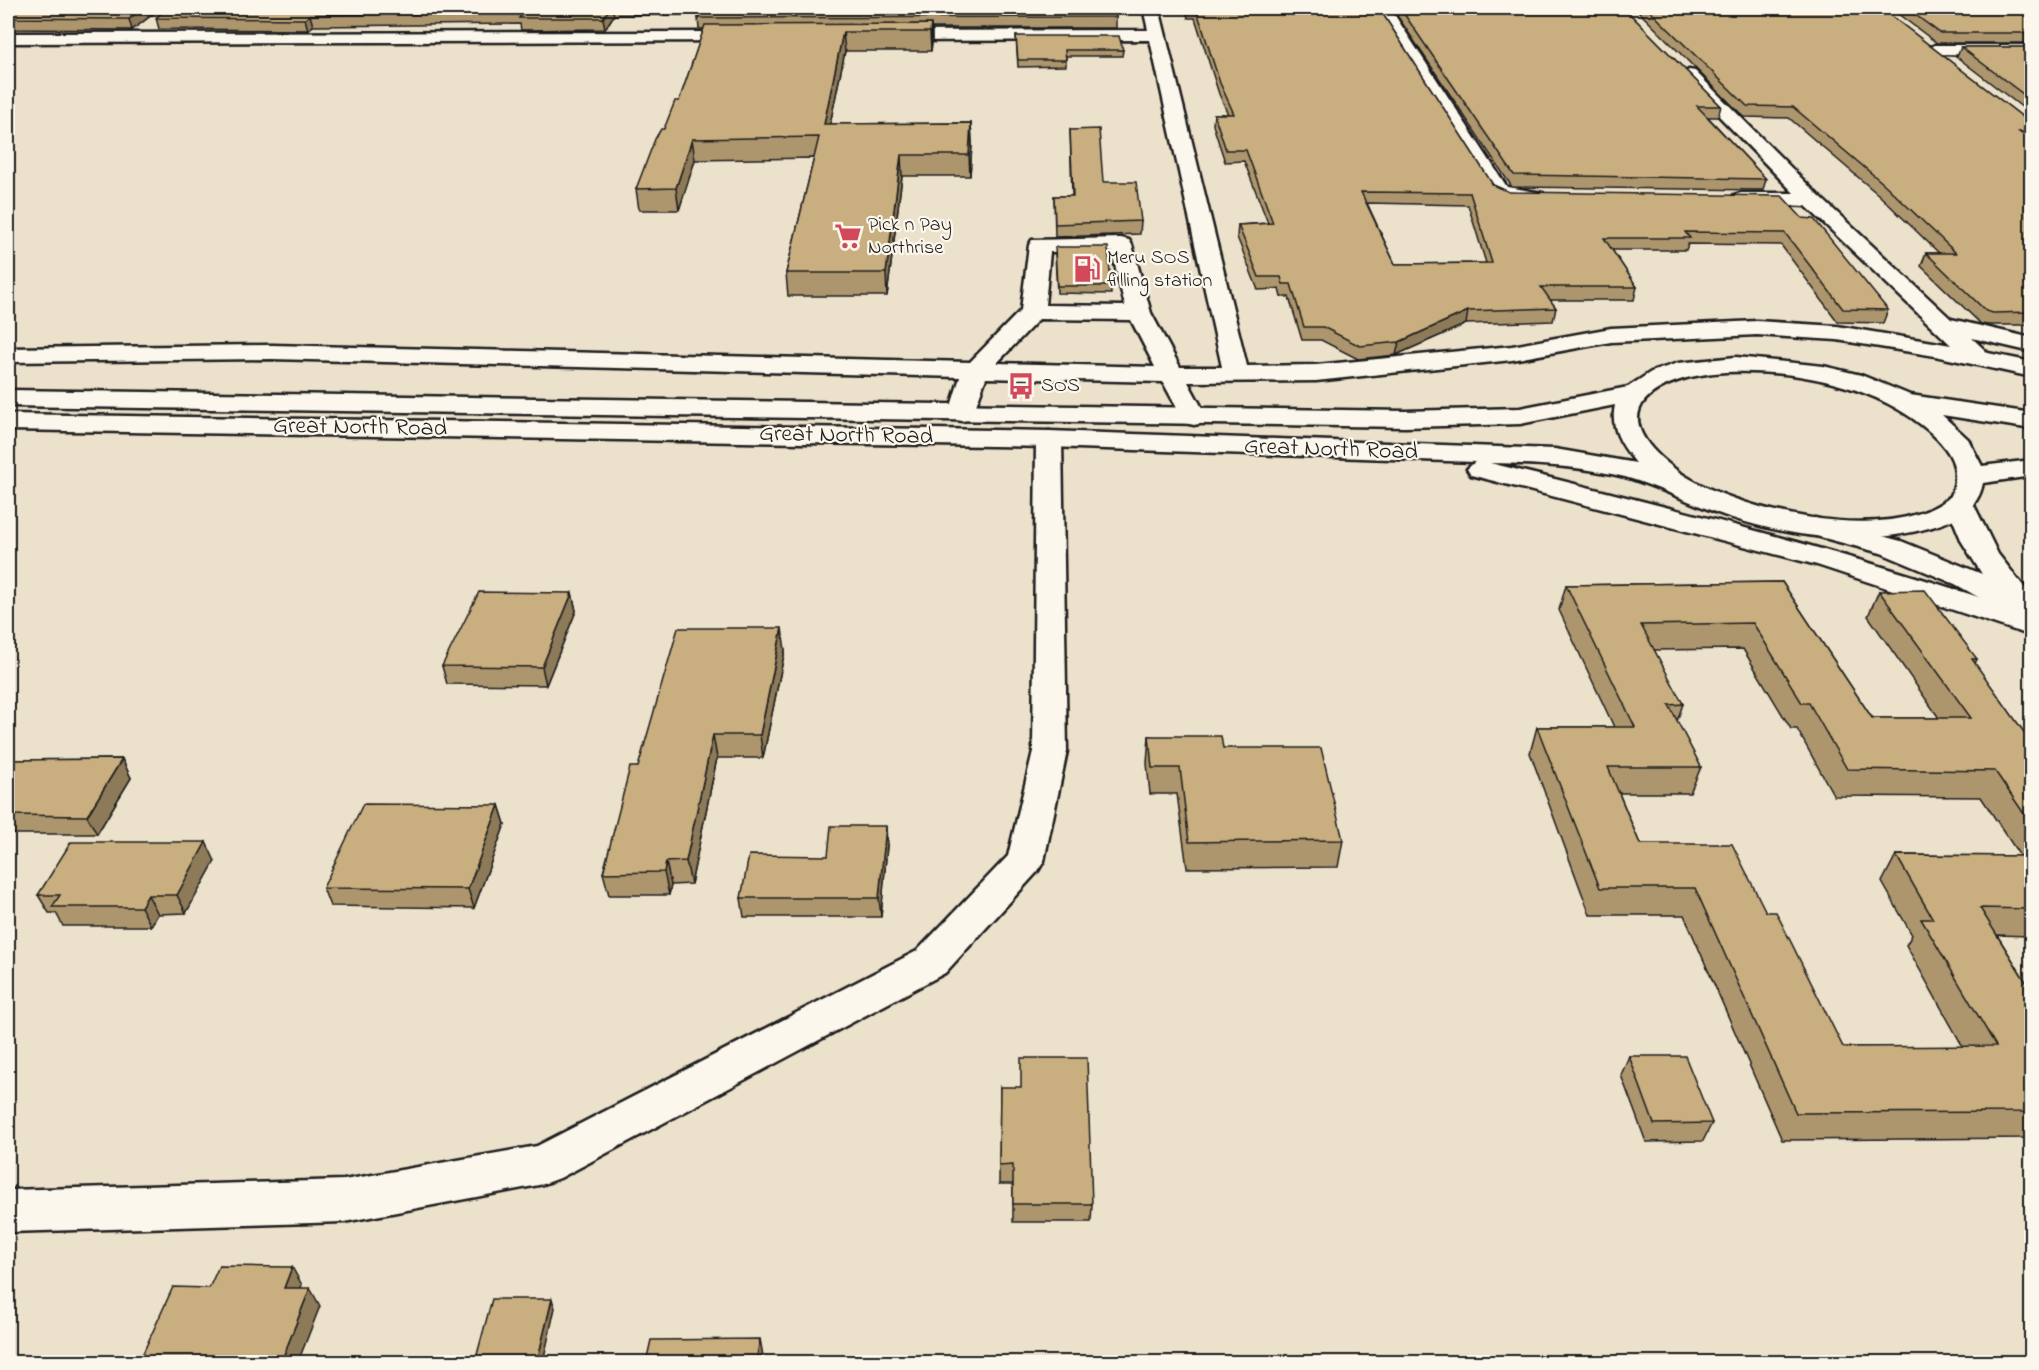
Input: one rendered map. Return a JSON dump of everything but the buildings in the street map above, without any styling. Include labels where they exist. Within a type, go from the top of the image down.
[{"type":"street","points":[[1151,8],[1155,35],[1236,374]]},
{"type":"street","points":[[1382,8],[1499,191],[1518,197],[1554,198]]},
{"type":"street","points":[[134,39],[157,20]]},
{"type":"street","points":[[870,36],[1155,35]]},
{"type":"street","points":[[8,38],[763,37]]},
{"type":"street","points":[[1918,38],[1962,71]]},
{"type":"street","points":[[1935,50],[2031,50]]},
{"type":"street","points":[[1672,58],[1812,200],[1980,359]]},
{"type":"street","points":[[1718,199],[1812,200]]},
{"type":"street","points":[[962,413],[975,371],[1033,312],[1040,245],[1121,245],[1139,313],[1174,375],[1194,417]]},
{"type":"street","points":[[1033,312],[1139,313]]},
{"type":"street","points":[[1940,322],[1958,329],[2031,345]]},
{"type":"street","points":[[8,355],[272,352],[975,371],[1174,375],[1316,373],[1404,366],[1512,353],[1611,335],[1757,328],[1837,333],[2031,370]]},
{"type":"street","name":"Great North Road","points":[[8,398],[1405,419],[1520,416],[1635,393],[1659,378],[1693,368],[1759,364],[1832,376],[1879,390],[1901,401]]},
{"type":"street","points":[[1635,393],[1628,404],[1625,416],[1627,430],[1644,458],[1680,485],[1764,518],[1812,526],[1871,529],[1901,526],[1925,520],[1965,489],[2031,468]]},
{"type":"street","points":[[1901,401],[2031,421]]},
{"type":"street","points":[[1901,401],[1933,420],[1956,442],[1969,465],[1965,489],[1972,538],[1996,576],[2031,613]]},
{"type":"street","name":"Great North Road","points":[[8,422],[1049,439],[1555,457],[1627,469],[1680,485]]},
{"type":"street","points":[[8,1211],[344,1201],[544,1164],[931,962],[1025,861],[1050,751],[1049,439]]},
{"type":"street","points":[[1421,454],[1792,551],[1957,598],[2031,626]]},
{"type":"street","points":[[1812,526],[1912,556],[1966,578],[2031,613]]},
{"type":"place","name":"Pick n Pay Northrise","points":[[848,236]]},
{"type":"place","name":"Meru SOS filling station","points":[[1087,269]]},
{"type":"place","name":"SOS","points":[[1021,386]]}]
